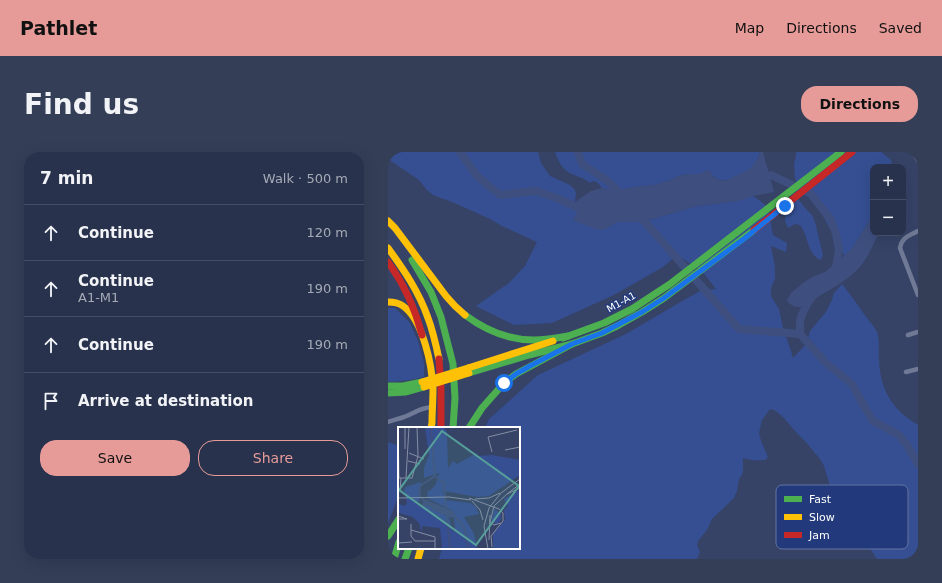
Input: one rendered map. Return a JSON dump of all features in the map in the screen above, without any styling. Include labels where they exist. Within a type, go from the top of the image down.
[{"type":"main road","name":"M1-A1","points":[[568,336],[604,323],[632,309],[680,277],[841,152]]},
{"type":"main road","points":[[388,393],[406,392],[423,384],[572,344],[602,333],[642,312],[664,298],[745,238],[852,152]]},
{"type":"main road","points":[[388,221],[454,305],[484,327],[508,337],[523,339],[537,340],[568,336]]},
{"type":"main road","points":[[388,226],[416,264],[431,292],[441,317],[453,364],[455,398],[453,427]]},
{"type":"main road","points":[[388,248],[412,282],[432,327],[440,363],[442,406],[441,427]]},
{"type":"main road","points":[[388,262],[409,297],[420,324],[422,335]]},
{"type":"main road","points":[[388,302],[400,305],[406,309],[413,318],[427,348],[433,388],[431,427]]},
{"type":"main road","points":[[468,371],[529,348],[568,336]]},
{"type":"main road","points":[[470,427],[482,408],[504,383],[516,374],[572,344]]},
{"type":"main road","points":[[388,386],[423,384]]},
{"type":"main road","points":[[388,536],[398,521]]},
{"type":"main road","points":[[394,559],[398,545]]},
{"type":"main road","points":[[405,559],[409,549]]},
{"type":"main road","points":[[418,559],[423,549]]},
{"type":"main road","points":[[421,559],[423,549]]},
{"type":"street","points":[[913,152],[918,160]]},
{"type":"street","points":[[918,231],[904,238],[900,248],[918,295]]},
{"type":"street","points":[[908,335],[918,332]]},
{"type":"street","points":[[906,372],[918,369]]},
{"type":"street","points":[[388,422],[424,408],[432,407]]},
{"type":"shaded area","points":[[388,152],[538,152],[541,163],[550,176],[570,185],[575,190],[575,202],[578,213],[573,220],[603,230],[618,222],[642,222],[697,206],[738,201],[753,196],[762,202],[768,210],[773,235],[787,243],[786,252],[771,246],[775,267],[775,279],[771,288],[771,296],[779,309],[783,328],[793,358],[807,343],[810,331],[826,312],[834,293],[842,284],[877,332],[880,371],[889,398],[901,413],[918,425],[918,559],[877,559],[870,549],[908,549],[908,485],[830,485],[824,466],[820,459],[783,417],[774,410],[770,409],[762,420],[759,433],[768,457],[765,460],[743,458],[743,471],[739,479],[734,498],[712,519],[707,530],[698,541],[697,545],[700,552],[697,559],[439,559],[442,549],[520,549],[520,427],[485,427],[489,419],[538,375],[626,334],[702,290],[716,289],[706,276],[697,268],[677,255],[663,267],[614,295],[552,323],[514,325],[476,306],[509,283],[525,266],[537,242],[488,218],[433,195],[419,180],[388,159]]},
{"type":"shaded area","points":[[555,152],[760,152],[754,165],[750,169],[727,180],[715,178],[709,170],[699,174],[678,176],[671,180],[654,185],[616,191],[602,188],[597,182],[593,181],[590,183],[569,173],[561,165]]},
{"type":"shaded area","points":[[760,152],[763,152],[774,192],[753,196],[738,201],[697,206],[642,222],[618,222],[603,230],[595,229],[573,220],[577,213],[575,202],[591,191],[602,188],[616,191],[654,185],[671,180],[678,176],[699,174],[709,170],[714,178],[723,181],[750,169],[759,157]]},
{"type":"shaded area","points":[[796,152],[881,152],[891,160],[892,164],[870,164],[870,220],[853,247],[844,256],[841,246],[822,214],[816,197],[808,188],[795,180],[794,164]]},
{"type":"shaded area","points":[[791,199],[798,199],[812,215],[823,255],[821,260],[812,253],[805,233],[800,225],[795,224],[788,228],[785,221],[785,212],[779,207],[779,203]]},
{"type":"shaded area","points":[[870,220],[870,236],[878,236],[861,266],[837,285],[800,307],[789,303],[787,300],[791,293],[814,276],[825,272],[853,247]]},
{"type":"shaded area","points":[[388,308],[395,308],[410,323],[418,341],[424,363],[424,377],[410,380],[388,381]]},
{"type":"shaded area","points":[[388,442],[398,446],[398,498],[388,523]]},
{"type":"waterway","points":[[460,152],[477,176],[500,195],[536,191],[557,198],[585,211]]},
{"type":"waterway","points":[[578,152],[582,164],[608,181],[624,198]]},
{"type":"waterway","points":[[761,178],[771,175],[811,194],[831,220],[836,234],[839,250],[834,272]]},
{"type":"waterway","points":[[638,214],[739,329],[800,334],[826,363],[852,384],[873,421],[899,435],[907,445],[918,464]]},
{"type":"waterway","points":[[800,334],[800,322],[802,315],[808,303],[815,294]]},
{"type":"traffic: fast","points":[[563,338],[604,323],[632,309],[670,284],[841,152]]},
{"type":"traffic: fast","points":[[470,427],[482,408],[504,383],[516,374],[572,344],[602,333],[642,312],[664,298],[754,230]]},
{"type":"traffic: fast","points":[[412,260],[431,292],[441,317],[453,364],[455,398],[453,427]]},
{"type":"traffic: fast","points":[[465,315],[489,330],[515,338],[538,340],[568,336]]},
{"type":"traffic: fast","points":[[469,373],[572,344]]},
{"type":"traffic: fast","points":[[388,386],[403,386],[422,382]]},
{"type":"traffic: fast","points":[[388,393],[406,392],[424,387]]},
{"type":"traffic: fast","points":[[388,536],[398,521]]},
{"type":"traffic: fast","points":[[394,559],[398,545]]},
{"type":"traffic: fast","points":[[405,559],[409,549]]},
{"type":"traffic: slow","points":[[388,221],[395,228],[446,296],[465,315]]},
{"type":"traffic: slow","points":[[388,248],[416,290],[431,328],[439,359]]},
{"type":"traffic: slow","points":[[388,302],[394,302],[403,306],[410,313],[421,332],[431,368],[433,389],[431,427]]},
{"type":"traffic: slow","points":[[468,368],[553,341]]},
{"type":"traffic: slow","points":[[422,382],[468,368]]},
{"type":"traffic: slow","points":[[424,387],[469,373]]},
{"type":"traffic: slow","points":[[418,559],[421,549]]},
{"type":"traffic: jam","points":[[754,230],[852,152]]},
{"type":"traffic: jam","points":[[388,262],[408,297],[416,315],[422,335]]},
{"type":"traffic: jam","points":[[439,359],[441,427]]},
{"type":"route","points":[[504,383],[516,374],[572,344],[602,333],[642,312],[664,298],[745,238],[785,206]]}]
